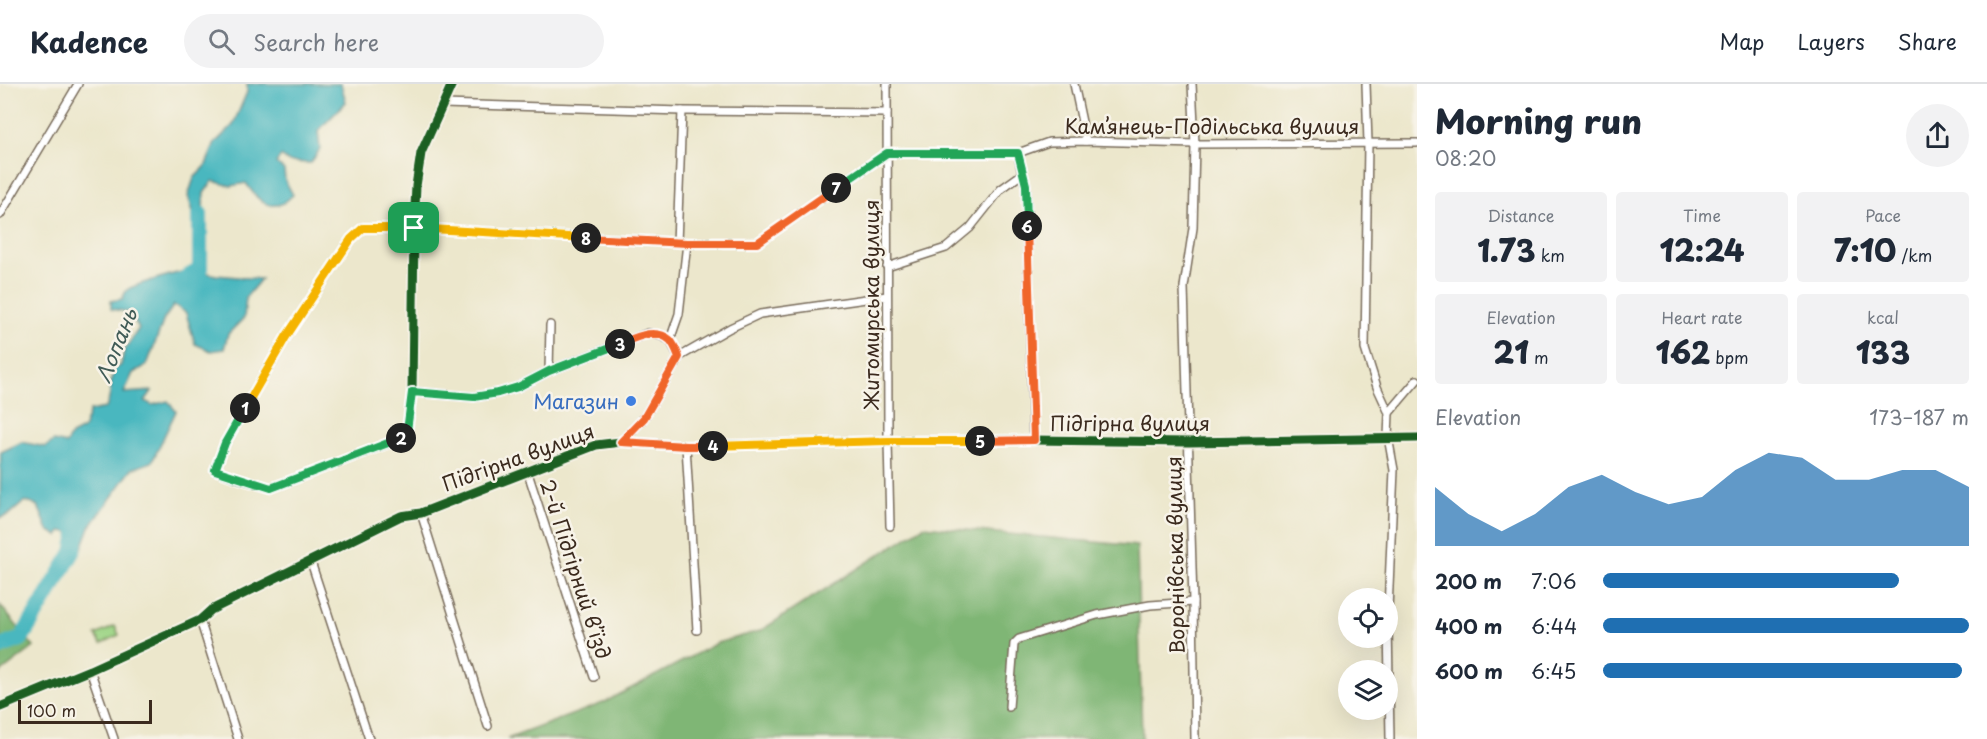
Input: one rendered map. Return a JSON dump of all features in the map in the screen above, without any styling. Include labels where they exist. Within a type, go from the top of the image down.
[{"type":"street","points":[[0,215],[78,84]]},
{"type":"street","points":[[452,84],[421,153],[416,186],[414,228],[412,392],[407,431],[400,439],[271,488],[215,470],[225,443],[286,337],[351,239],[363,228],[414,228],[677,243],[757,243],[887,153]]},
{"type":"street","name":"Житомирська вулиця","points":[[887,84],[890,526]]},
{"type":"street","points":[[1074,84],[1086,141]]},
{"type":"street","name":"Воронівська вулиця","points":[[1192,84],[1195,144],[1193,228],[1184,288],[1195,739]]},
{"type":"street","points":[[1366,84],[1368,143],[1365,349],[1377,387],[1389,413],[1388,437],[1394,470],[1389,588]]},
{"type":"street","points":[[443,104],[682,111],[887,113]]},
{"type":"street","points":[[677,243],[682,111]]},
{"type":"street","name":"Кам’янець-Подільська вулиця","points":[[887,153],[1018,153],[1049,142],[1086,141],[1195,144],[1417,143]]},
{"type":"street","points":[[1018,153],[1026,185],[1034,440]]},
{"type":"street","points":[[887,267],[946,248],[970,228],[1001,189],[1022,174]]},
{"type":"street","points":[[670,340],[679,314],[687,243]]},
{"type":"street","points":[[621,442],[644,418],[679,357],[730,328],[760,314],[887,296]]},
{"type":"street","points":[[549,371],[550,325]]},
{"type":"street","points":[[412,392],[474,397],[498,393],[518,387],[549,371],[648,333],[670,340],[679,357]]},
{"type":"street","points":[[1389,413],[1417,380]]},
{"type":"street","name":"Підгірна вулиця","points":[[0,707],[90,670],[200,620],[211,610],[401,516],[421,513],[596,445],[621,442],[686,446],[888,441],[1189,442],[1417,438]]},
{"type":"street","points":[[686,446],[697,630]]},
{"type":"street","name":"2-й Підгірний в’їзд","points":[[527,470],[594,677]]},
{"type":"street","points":[[421,513],[488,726]]},
{"type":"street","points":[[311,562],[369,739]]},
{"type":"street","points":[[1009,707],[1014,644],[1019,639],[1097,615],[1150,605],[1193,602]]},
{"type":"street","points":[[200,620],[237,739]]},
{"type":"street","points":[[1388,648],[1390,739]]},
{"type":"street","points":[[90,670],[114,739]]},
{"type":"green space","points":[[924,526],[1137,546],[1142,739],[507,739],[603,703],[717,643],[760,631]]},
{"type":"green space","points":[[0,605],[34,647],[0,673]]},
{"type":"green space","points":[[115,626],[119,635],[101,644],[96,635]]},
{"type":"water","points":[[247,84],[341,84],[346,102],[318,131],[320,149],[311,163],[289,162],[281,156],[276,163],[284,170],[285,180],[293,195],[284,203],[270,205],[265,203],[246,183],[231,186],[213,181],[204,193],[201,238],[188,196],[194,178],[205,167],[215,143],[233,125],[247,92]]},
{"type":"water","points":[[191,269],[216,275],[261,279],[246,297],[244,318],[228,334],[224,349],[211,351],[195,344],[186,313],[174,305],[164,319],[147,365],[133,373],[124,393],[152,391],[145,401],[152,405],[168,401],[176,411],[152,462],[132,469],[90,527],[82,548],[73,552],[71,533],[62,531],[58,536],[48,530],[38,506],[25,501],[10,514],[0,518],[1,452],[22,442],[45,447],[54,441],[66,444],[71,435],[83,429],[90,411],[106,408],[113,371],[121,365],[124,351],[139,328],[129,312],[111,309],[111,301],[122,299],[127,290],[138,285]]},
{"type":"waterway","name":"Лопань","points":[[182,280],[200,270],[200,214]]},
{"type":"waterway","name":"Лопань","points":[[0,647],[21,639],[73,552],[78,530]]},
{"type":"cycle path","points":[[452,84],[421,153],[416,186],[414,228],[412,392],[407,431],[400,439],[271,488],[215,470],[225,443],[286,337],[351,239],[363,228],[414,228],[687,243],[757,243],[887,153],[1018,153]]},
{"type":"cycle path","points":[[0,707],[90,670],[200,620],[211,610],[401,516],[421,513],[596,445],[621,442],[686,446],[888,441],[1189,442],[1417,438]]},
{"type":"place","name":"Магазин","points":[[631,401]]},
{"type":"route","points":[[887,153],[1018,153],[1026,185],[1034,440],[686,446],[621,442],[644,418],[679,357],[670,340],[648,333],[549,371],[518,387],[498,393],[474,397],[412,392],[407,431],[400,439],[271,488],[215,470],[225,443],[286,337],[351,239],[363,228],[414,228],[687,243],[757,243],[887,153]]}]
